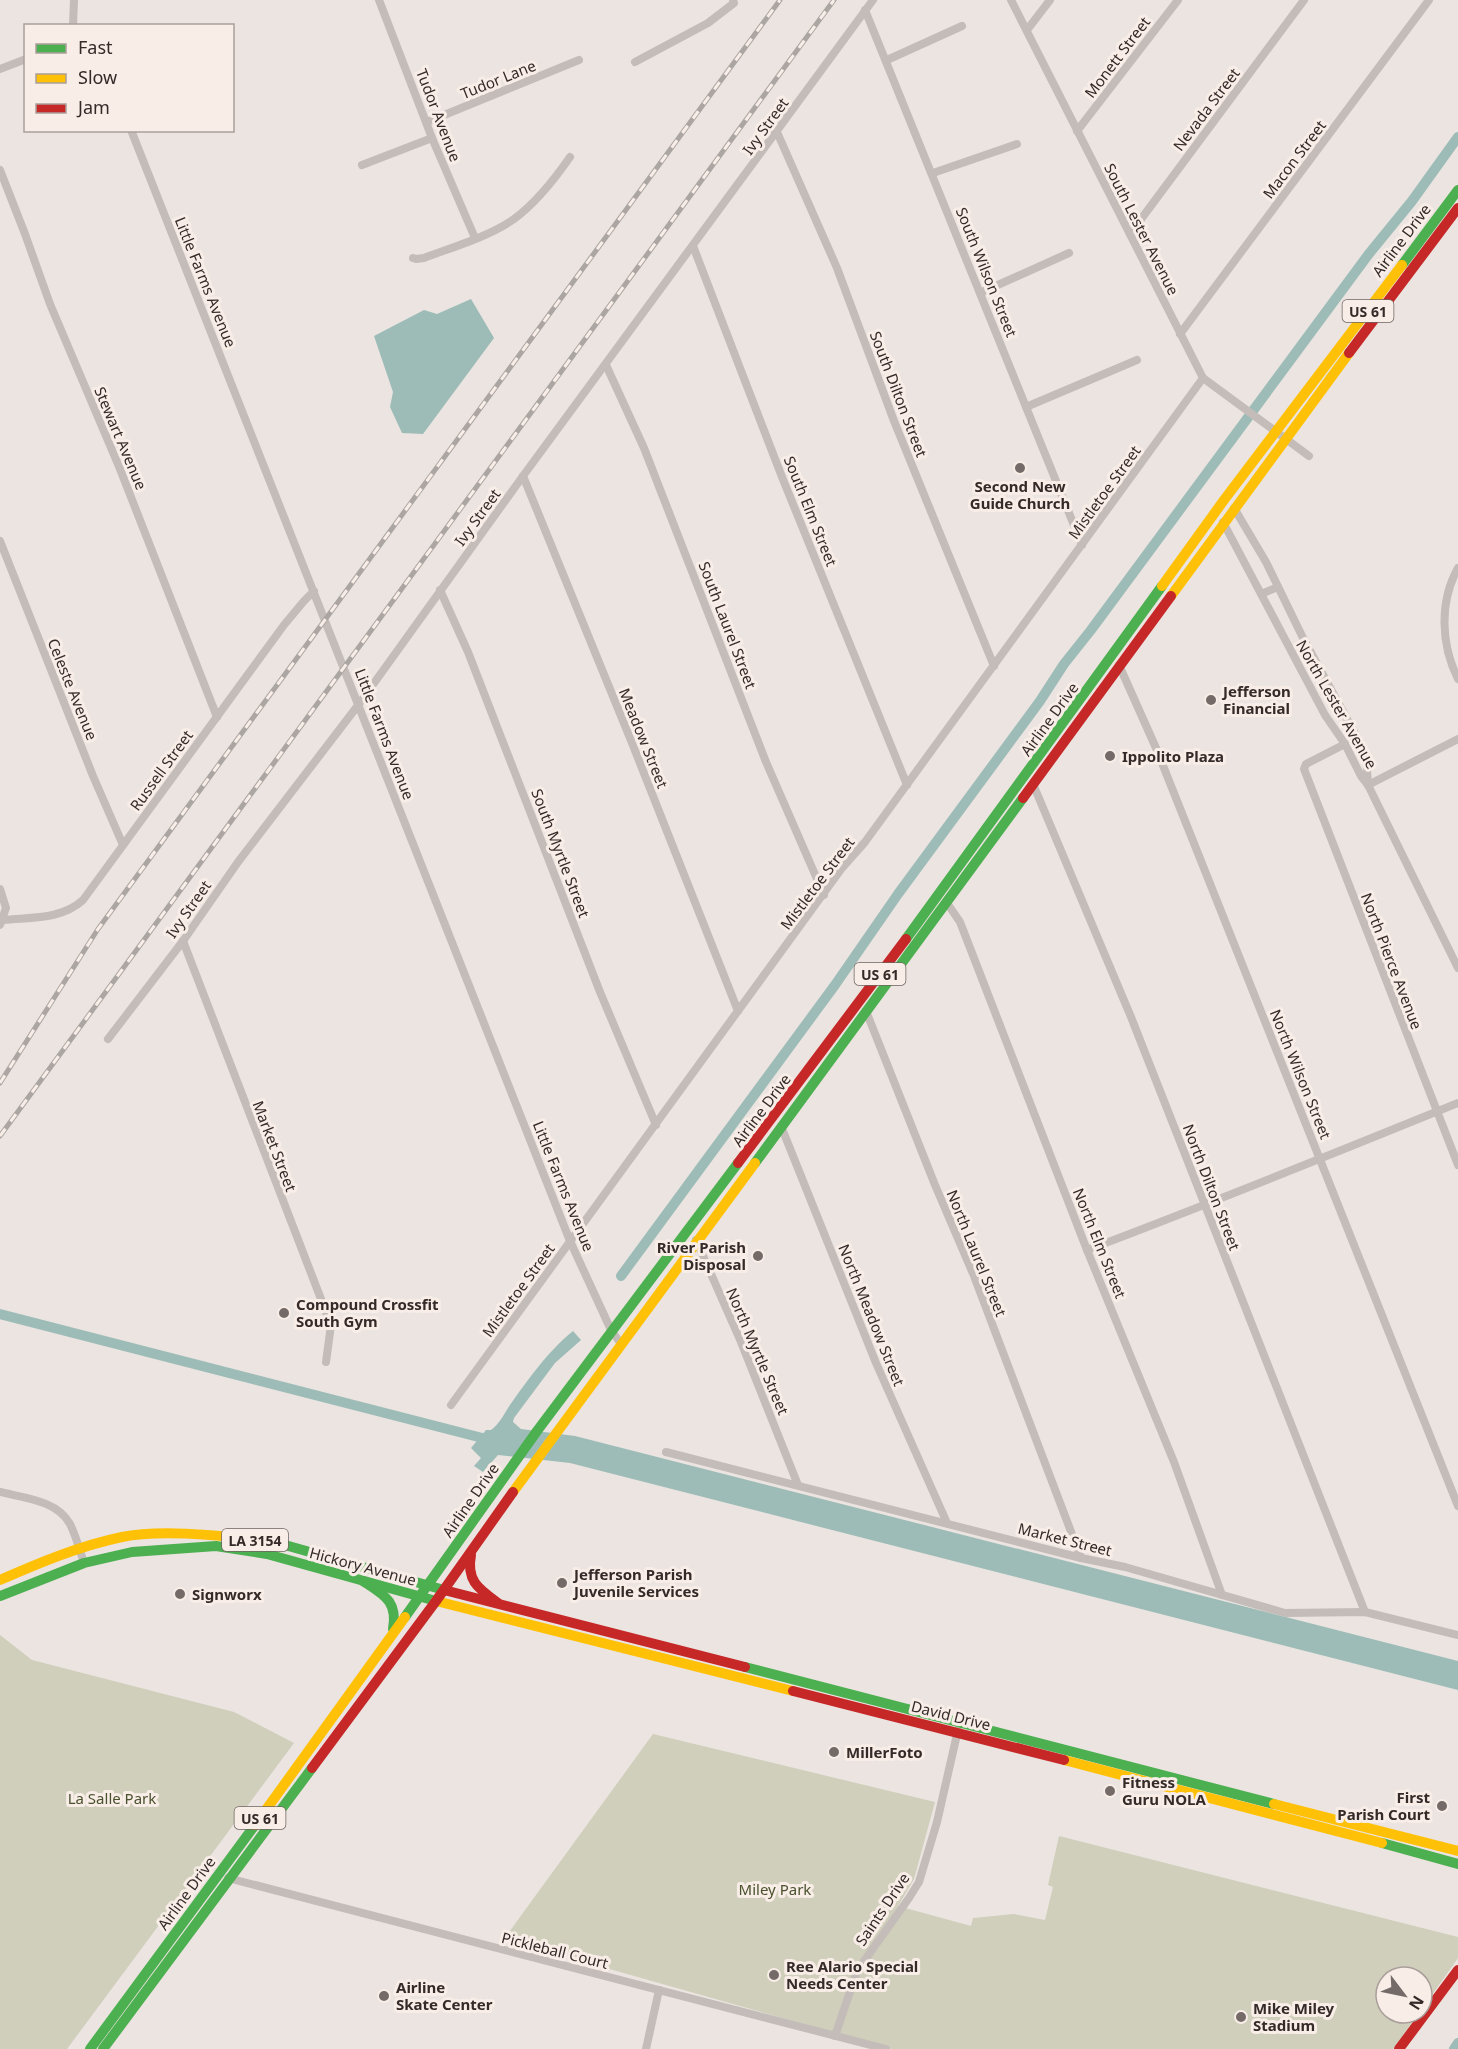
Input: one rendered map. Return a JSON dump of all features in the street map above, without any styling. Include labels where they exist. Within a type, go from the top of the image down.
[{"type":"main road","name":"Airline Drive","points":[[862,1008],[947,903],[1235,509],[1281,435],[1458,190]]},
{"type":"main road","name":"Airline Drive","points":[[90,2049],[436,1601],[554,1435],[697,1242],[777,1123],[862,1008],[1224,500],[1281,435],[1458,208]]},
{"type":"main road","name":"Airline Drive","points":[[103,2049],[537,1431],[688,1230],[777,1123]]},
{"type":"main road","name":"Hickory Avenue","points":[[79,1549],[123,1537],[155,1534],[234,1537],[285,1545],[444,1590]]},
{"type":"main road","name":"Hickory Avenue","points":[[84,1563],[132,1552],[216,1546],[267,1554],[436,1601]]},
{"type":"main road","name":"LA 3154","points":[[0,1580],[45,1560],[79,1549]]},
{"type":"main road","points":[[472,1550],[468,1564],[470,1577],[478,1588],[498,1603]]},
{"type":"main road","name":"LA 3154","points":[[0,1596],[84,1563]]},
{"type":"main road","points":[[363,1581],[386,1597],[394,1606],[396,1616],[392,1635]]},
{"type":"main road","name":"David Drive","points":[[444,1590],[1385,1838],[1458,1851]]},
{"type":"main road","name":"David Drive","points":[[436,1601],[958,1727]]},
{"type":"main road","name":"David Drive","points":[[1385,1838],[1458,1864]]},
{"type":"main road","points":[[1399,2049],[1458,1970]]},
{"type":"street","points":[[73,24],[74,0]]},
{"type":"street","name":"Tudor Avenue","points":[[379,0],[432,138],[475,238]]},
{"type":"street","name":"Ivy Street","points":[[108,1039],[183,941],[238,862],[359,704],[523,476],[873,0]]},
{"type":"street","name":"South Lester Avenue","points":[[1011,0],[1203,378],[1309,456]]},
{"type":"street","points":[[1027,30],[1050,0]]},
{"type":"street","name":"Monett Street","points":[[1077,131],[1178,0]]},
{"type":"street","name":"Nevada Street","points":[[1130,234],[1304,0]]},
{"type":"street","name":"Macon Street","points":[[1180,334],[1429,0]]},
{"type":"street","points":[[635,62],[708,23],[734,1]]},
{"type":"street","name":"South Wilson Street","points":[[865,10],[1082,545]]},
{"type":"street","points":[[887,60],[962,26]]},
{"type":"street","points":[[0,69],[24,60]]},
{"type":"street","name":"Tudor Lane","points":[[427,122],[579,60]]},
{"type":"street","name":"Little Farms Avenue","points":[[132,132],[570,1241],[611,1330],[621,1344]]},
{"type":"street","name":"South Dilton Street","points":[[777,132],[837,268],[894,421],[994,666]]},
{"type":"street","points":[[362,165],[432,138]]},
{"type":"street","points":[[933,173],[1017,144]]},
{"type":"street","points":[[413,258],[424,258],[475,238],[513,219],[534,202],[570,157]]},
{"type":"street","name":"Stewart Avenue","points":[[0,170],[50,304],[120,469],[217,717]]},
{"type":"street","name":"South Elm Street","points":[[693,246],[782,477],[907,785]]},
{"type":"street","points":[[980,293],[1070,253]]},
{"type":"street","points":[[1026,407],[1137,360]]},
{"type":"street","name":"South Laurel Street","points":[[606,364],[644,448],[766,762],[824,895]]},
{"type":"street","name":"Mistletoe Street","points":[[451,1405],[1203,378]]},
{"type":"street","name":"Meadow Street","points":[[523,476],[637,754],[738,1011]]},
{"type":"street","name":"North Lester Avenue","points":[[1224,500],[1235,509],[1366,754],[1368,785]]},
{"type":"street","name":"North Lester Avenue","points":[[1216,511],[1325,715],[1345,744],[1368,785],[1458,969]]},
{"type":"street","name":"Celeste Avenue","points":[[0,541],[93,776],[123,845]]},
{"type":"street","points":[[1458,568],[1450,592],[1444,627],[1450,664],[1458,679]]},
{"type":"street","points":[[1261,594],[1278,587]]},
{"type":"street","name":"South Myrtle Street","points":[[440,590],[468,652],[600,992],[656,1125]]},
{"type":"street","name":"Russell Street","points":[[2,922],[55,915],[75,907],[83,900],[284,625],[314,591]]},
{"type":"street","name":"North Lester Avenue","points":[[1283,636],[1298,628]]},
{"type":"street","name":"North Wilson Street","points":[[1113,657],[1120,666],[1153,740],[1458,1506]]},
{"type":"street","points":[[1368,785],[1458,739]]},
{"type":"street","name":"North Pierce Avenue","points":[[1345,744],[1304,766],[1458,1165]]},
{"type":"street","name":"North Dilton Street","points":[[1026,775],[1033,785],[1131,1017],[1365,1612]]},
{"type":"street","points":[[0,889],[6,908],[2,922]]},
{"type":"street","name":"North Elm Street","points":[[947,903],[960,922],[1088,1250],[1174,1462],[1222,1595]]},
{"type":"street","name":"Market Street","points":[[183,941],[331,1325],[326,1362]]},
{"type":"street","name":"North Laurel Street","points":[[862,1008],[974,1276],[1081,1558]]},
{"type":"street","points":[[1088,1250],[1285,1175],[1320,1158],[1458,1103]]},
{"type":"street","name":"North Meadow Street","points":[[777,1123],[876,1363],[947,1523]]},
{"type":"street","name":"North Myrtle Street","points":[[688,1230],[697,1242],[741,1342],[798,1485]]},
{"type":"street","name":"Market Street","points":[[666,1452],[1081,1558],[1125,1567],[1285,1613],[1365,1612],[1458,1635]]},
{"type":"street","points":[[0,1492],[46,1503],[63,1515],[70,1524],[84,1563]]},
{"type":"street","name":"Saints Drive","points":[[835,2036],[857,1971],[918,1882],[937,1822],[958,1727]]},
{"type":"street","name":"Pickleball Court","points":[[224,1875],[886,2049]]},
{"type":"street","points":[[646,2049],[660,1990]]},
{"type":"green space","name":"La Salle Park","points":[[0,1635],[32,1660],[234,1712],[294,1743],[67,2049],[0,2049]]},
{"type":"green space","name":"Miley Park","points":[[653,1734],[935,1802],[914,1879],[898,1906],[971,1926],[973,1918],[1014,1914],[1045,1920],[1053,1887],[1048,1885],[1059,1836],[1458,1937],[1458,1958],[1434,1992],[1434,1965],[1374,1965],[1374,2025],[1410,2025],[1393,2049],[892,2049],[504,1939]]},
{"type":"water","points":[[471,299],[494,338],[423,434],[402,433],[390,407],[393,392],[374,336],[424,310],[437,314]]},
{"type":"water","points":[[573,1331],[581,1340],[555,1363],[514,1418],[513,1422],[521,1429],[575,1436],[1458,1661],[1458,1690],[570,1463],[498,1455],[483,1472],[474,1466],[481,1458],[471,1448],[486,1430],[491,1430],[496,1425],[538,1367]]},
{"type":"waterway","points":[[621,1276],[835,985],[898,894],[1040,701],[1064,664],[1458,137]]},
{"type":"waterway","points":[[0,1314],[494,1441]]},
{"type":"waterway","points":[[1454,2049],[1458,2043]]},
{"type":"railway","points":[[0,1083],[98,929],[780,0]]},
{"type":"railway","points":[[0,1136],[834,0]]},
{"type":"traffic: fast","points":[[1402,265],[1458,190]]},
{"type":"traffic: fast","points":[[906,939],[1162,586]]},
{"type":"traffic: fast","points":[[755,1163],[1023,798]]},
{"type":"traffic: fast","points":[[405,1617],[537,1431],[738,1163]]},
{"type":"traffic: fast","points":[[250,1540],[285,1545],[444,1590]]},
{"type":"traffic: fast","points":[[0,1596],[84,1563],[132,1552],[216,1546],[267,1554],[436,1601]]},
{"type":"traffic: fast","points":[[363,1581],[388,1600],[393,1612],[393,1629]]},
{"type":"traffic: fast","points":[[745,1667],[1274,1804]]},
{"type":"traffic: fast","points":[[103,2049],[312,1768]]},
{"type":"traffic: fast","points":[[90,2049],[255,1825]]},
{"type":"traffic: fast","points":[[1382,1843],[1458,1864]]},
{"type":"traffic: slow","points":[[1162,586],[1224,500],[1402,265]]},
{"type":"traffic: slow","points":[[1171,596],[1349,353]]},
{"type":"traffic: slow","points":[[513,1492],[755,1163]]},
{"type":"traffic: slow","points":[[0,1580],[75,1550],[122,1537],[186,1534],[250,1540]]},
{"type":"traffic: slow","points":[[436,1601],[793,1691]]},
{"type":"traffic: slow","points":[[255,1825],[405,1617]]},
{"type":"traffic: slow","points":[[1064,1760],[1382,1843]]},
{"type":"traffic: slow","points":[[1274,1804],[1458,1851]]},
{"type":"traffic: jam","points":[[1349,353],[1458,208]]},
{"type":"traffic: jam","points":[[1023,798],[1171,596]]},
{"type":"traffic: jam","points":[[738,1163],[906,939]]},
{"type":"traffic: jam","points":[[312,1768],[436,1601],[513,1492]]},
{"type":"traffic: jam","points":[[471,1555],[472,1578],[480,1589],[498,1603]]},
{"type":"traffic: jam","points":[[444,1590],[745,1667]]},
{"type":"traffic: jam","points":[[793,1691],[1064,1760]]},
{"type":"traffic: jam","points":[[1399,2049],[1458,1970]]},
{"type":"place","name":"Second New Guide Church","points":[[1020,468]]},
{"type":"place","name":"Jefferson Financial","points":[[1211,700]]},
{"type":"place","name":"Ippolito Plaza","points":[[1110,756]]},
{"type":"place","name":"River Parish Disposal","points":[[758,1256]]},
{"type":"place","name":"Compound Crossfit South Gym","points":[[284,1313]]},
{"type":"place","name":"Jefferson Parish Juvenile Services","points":[[562,1583]]},
{"type":"place","name":"Signworx","points":[[180,1594]]},
{"type":"place","name":"MillerFoto","points":[[834,1752]]},
{"type":"place","name":"Fitness Guru NOLA","points":[[1110,1791]]},
{"type":"place","name":"First Parish Court","points":[[1442,1806]]},
{"type":"place","name":"Ree Alario Special Needs Center","points":[[774,1975]]},
{"type":"place","name":"Airline Skate Center","points":[[384,1996]]},
{"type":"place","name":"Mike Miley Stadium","points":[[1241,2017]]}]
